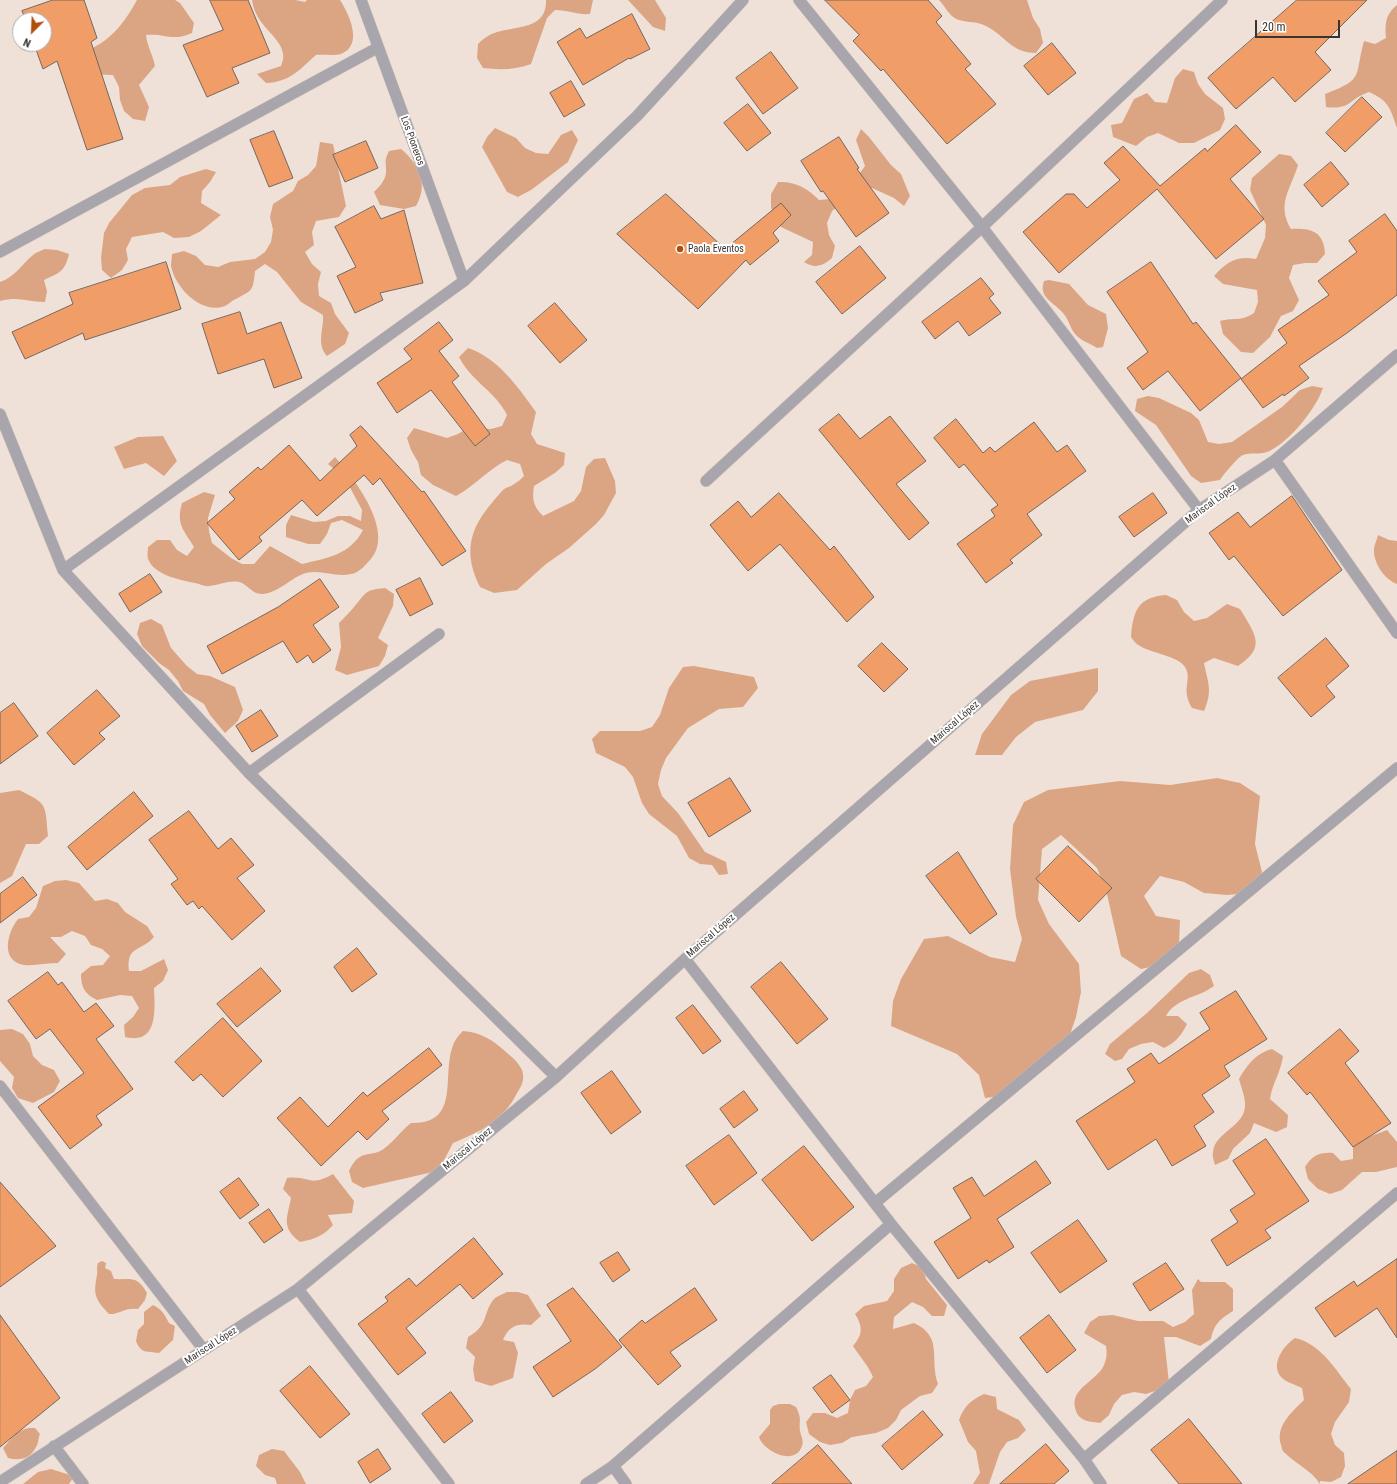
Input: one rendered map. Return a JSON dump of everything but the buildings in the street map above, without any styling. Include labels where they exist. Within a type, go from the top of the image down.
[{"type":"street","name":"Los Pioneros","points":[[361,0],[377,48],[464,281]]},
{"type":"street","points":[[63,570],[464,281],[637,116],[743,0]]},
{"type":"street","points":[[799,0],[982,227],[1199,510]]},
{"type":"street","points":[[706,481],[982,227],[1222,0]]},
{"type":"street","points":[[0,252],[377,48]]},
{"type":"street","name":"Mariscal López","points":[[0,1482],[298,1289],[556,1077],[685,959],[1199,510],[1275,460],[1397,355]]},
{"type":"street","points":[[0,414],[63,570],[249,773],[556,1077]]},
{"type":"street","points":[[1275,460],[1397,633]]},
{"type":"street","points":[[249,773],[439,634]]},
{"type":"street","points":[[874,1203],[1397,768]]},
{"type":"street","points":[[685,959],[874,1203],[1084,1459],[1102,1484]]},
{"type":"street","points":[[0,1086],[204,1350]]},
{"type":"street","points":[[1084,1459],[1397,1193]]},
{"type":"street","points":[[586,1484],[613,1466],[891,1224]]},
{"type":"street","points":[[298,1289],[449,1484]]},
{"type":"street","points":[[54,1446],[83,1484]]},
{"type":"street","points":[[613,1466],[626,1484]]},
{"type":"shaded area","points":[[137,0],[175,0],[180,3],[194,23],[192,33],[185,36],[174,37],[146,35],[155,66],[139,85],[149,107],[145,121],[133,119],[124,111],[120,100],[119,87],[113,75],[87,74],[89,50],[105,41],[123,23]]},
{"type":"shaded area","points":[[252,0],[295,0],[305,2],[307,0],[340,0],[350,21],[353,37],[352,44],[348,50],[341,54],[316,55],[288,78],[266,83],[257,74],[281,66],[283,54],[278,42],[258,17]]},
{"type":"shaded area","points":[[546,0],[593,0],[590,14],[555,10],[547,18],[531,64],[507,69],[483,68],[477,58],[478,44],[496,32],[533,23],[540,18],[545,11]]},
{"type":"shaded area","points":[[628,0],[655,0],[666,18],[665,31],[653,27]]},
{"type":"shaded area","points":[[939,0],[1027,0],[1033,18],[1040,29],[1043,43],[1036,53],[1020,50],[993,30],[982,24],[961,21],[953,17]]},
{"type":"shaded area","points":[[1397,5],[1397,128],[1385,102],[1369,92],[1341,107],[1326,107],[1325,94],[1347,84],[1356,75],[1364,41],[1375,44],[1386,38],[1388,16]]},
{"type":"shaded area","points":[[1183,69],[1194,72],[1198,84],[1205,94],[1223,108],[1225,119],[1220,130],[1194,143],[1179,143],[1158,133],[1147,137],[1136,146],[1113,137],[1111,125],[1122,123],[1134,99],[1147,93],[1155,102],[1167,103],[1175,78]]},
{"type":"shaded area","points":[[495,128],[516,138],[525,148],[536,153],[548,154],[561,135],[572,130],[578,140],[568,162],[531,190],[518,197],[507,192],[482,147],[487,137]]},
{"type":"shaded area","points":[[861,129],[891,165],[901,174],[910,196],[904,206],[894,198],[872,188],[860,189],[832,211],[827,223],[829,235],[835,246],[832,258],[819,266],[808,264],[804,262],[812,255],[813,242],[781,227],[774,218],[771,207],[771,194],[778,182],[784,182],[800,186],[819,200],[830,199],[857,177],[865,166],[856,140]]},
{"type":"shaded area","points":[[320,142],[333,144],[346,206],[339,217],[316,221],[312,232],[314,245],[305,252],[312,264],[321,272],[318,284],[319,296],[331,303],[335,314],[349,333],[345,344],[327,356],[321,341],[323,315],[301,302],[277,272],[265,264],[255,271],[252,287],[249,292],[225,306],[216,308],[207,307],[191,298],[178,283],[171,266],[172,254],[184,251],[196,256],[205,265],[218,267],[230,262],[255,259],[265,252],[271,242],[273,230],[270,217],[273,204],[293,191],[298,181],[308,175],[316,166]]},
{"type":"shaded area","points":[[401,149],[413,161],[422,182],[420,198],[416,206],[404,209],[380,205],[374,192],[384,179],[386,173],[386,160],[389,151]]},
{"type":"shaded area","points":[[1279,154],[1291,156],[1298,165],[1286,197],[1285,204],[1285,212],[1291,229],[1305,229],[1316,233],[1322,241],[1325,254],[1317,263],[1293,265],[1289,278],[1299,300],[1293,311],[1281,316],[1270,337],[1253,353],[1241,352],[1223,334],[1220,321],[1241,318],[1254,313],[1258,302],[1257,290],[1223,284],[1214,276],[1232,261],[1243,258],[1256,259],[1265,238],[1266,225],[1250,190],[1252,178]]},
{"type":"shaded area","points":[[206,169],[216,172],[202,191],[201,203],[221,215],[201,231],[189,237],[174,238],[163,232],[132,237],[126,249],[128,260],[122,270],[111,278],[102,270],[101,258],[104,233],[109,223],[132,195],[145,188],[170,185],[180,177]]},
{"type":"shaded area","points":[[45,249],[57,250],[69,254],[66,265],[61,271],[44,280],[47,291],[45,302],[18,299],[0,301],[0,282],[14,274],[34,254]]},
{"type":"shaded area","points":[[1049,280],[1069,284],[1088,305],[1106,314],[1108,328],[1103,347],[1097,348],[1080,339],[1074,333],[1065,315],[1045,296],[1043,292],[1044,281]]},
{"type":"shaded area","points":[[468,348],[489,359],[498,366],[514,383],[536,412],[531,434],[537,444],[565,453],[564,465],[555,473],[534,486],[534,502],[537,509],[543,516],[574,501],[581,491],[586,467],[594,459],[605,458],[615,481],[616,493],[604,515],[596,524],[569,548],[546,564],[517,590],[494,593],[480,587],[475,575],[470,554],[473,534],[483,514],[503,490],[524,476],[520,464],[507,460],[493,468],[469,488],[456,496],[433,485],[421,475],[418,462],[411,450],[407,438],[414,428],[447,438],[468,428],[491,429],[502,426],[507,415],[497,400],[470,373],[459,357]]},
{"type":"shaded area","points":[[1312,386],[1323,388],[1308,415],[1284,442],[1267,452],[1243,455],[1234,462],[1220,480],[1201,483],[1191,476],[1156,425],[1135,411],[1137,399],[1148,396],[1159,398],[1191,413],[1199,420],[1208,442],[1219,444],[1232,442],[1282,407],[1300,390]]},
{"type":"shaded area","points":[[163,436],[177,461],[164,476],[146,463],[124,469],[114,447],[138,437]]},
{"type":"shaded area","points":[[335,457],[353,479],[362,493],[376,523],[378,537],[376,551],[361,570],[345,575],[317,572],[306,573],[300,575],[275,591],[259,594],[239,582],[228,582],[204,586],[168,576],[151,565],[148,559],[148,547],[157,540],[170,540],[177,550],[187,556],[194,547],[184,531],[180,521],[180,510],[182,503],[204,492],[215,495],[208,518],[212,543],[231,558],[242,564],[254,564],[270,546],[302,564],[329,557],[345,550],[352,545],[363,530],[342,520],[331,523],[327,534],[320,544],[308,544],[286,537],[286,525],[291,515],[314,522],[326,521],[338,516],[350,516],[361,521],[362,510],[345,478],[328,464]]},
{"type":"shaded area","points":[[1378,535],[1389,540],[1397,541],[1397,584],[1392,582],[1377,565],[1374,548]]},
{"type":"shaded area","points":[[385,588],[394,594],[393,606],[378,638],[388,645],[385,656],[379,666],[347,675],[335,670],[341,647],[339,623],[366,593]]},
{"type":"shaded area","points":[[1166,595],[1177,600],[1184,612],[1194,621],[1207,618],[1227,604],[1240,609],[1254,633],[1256,640],[1253,653],[1238,666],[1214,658],[1204,663],[1209,692],[1204,711],[1192,708],[1187,695],[1188,676],[1182,663],[1171,657],[1140,646],[1131,637],[1133,620],[1143,602],[1157,596]]},
{"type":"shaded area","points":[[151,619],[162,625],[171,648],[187,666],[197,674],[210,676],[235,687],[243,710],[238,721],[225,733],[210,715],[204,704],[183,691],[178,681],[169,670],[159,663],[142,646],[137,634],[140,623]]},
{"type":"shaded area","points":[[694,666],[754,677],[758,688],[743,707],[719,709],[688,728],[666,758],[661,770],[658,784],[662,796],[678,813],[705,852],[726,862],[728,874],[719,875],[712,865],[700,864],[689,858],[677,836],[649,814],[642,803],[633,777],[625,767],[596,753],[592,739],[600,731],[640,731],[652,727],[660,715],[669,688],[683,667]]},
{"type":"shaded area","points":[[1098,668],[1098,691],[1083,710],[1035,722],[1016,737],[1002,755],[975,755],[982,734],[1011,695],[1030,681]]},
{"type":"shaded area","points":[[1217,778],[1240,783],[1260,796],[1255,844],[1262,872],[1251,893],[1227,895],[1204,893],[1184,882],[1160,876],[1144,896],[1156,916],[1180,920],[1179,944],[1164,964],[1141,969],[1121,956],[1106,890],[1097,868],[1061,835],[1042,849],[1038,900],[1049,924],[1079,964],[1081,992],[1076,1017],[1066,1046],[1049,1066],[1008,1095],[985,1098],[979,1075],[957,1054],[891,1026],[893,1001],[901,979],[924,939],[948,936],[990,957],[1015,962],[1022,939],[1016,917],[1010,869],[1013,825],[1024,802],[1048,790],[1120,781],[1170,785]]},
{"type":"shaded area","points":[[19,790],[40,802],[43,806],[48,836],[39,844],[26,844],[12,876],[0,883],[0,793]]},
{"type":"shaded area","points":[[66,880],[79,883],[95,901],[107,899],[118,903],[125,912],[147,926],[154,937],[132,953],[129,963],[129,971],[141,971],[164,959],[168,970],[163,981],[154,988],[154,1016],[149,1031],[144,1036],[136,1038],[125,1037],[124,1025],[133,1017],[139,1008],[132,996],[120,995],[97,1000],[84,990],[81,974],[91,966],[103,965],[110,956],[102,949],[91,945],[85,936],[72,931],[61,937],[50,937],[66,954],[58,963],[24,965],[11,958],[8,946],[9,939],[18,919],[29,917],[36,908],[43,886],[55,881]]},
{"type":"shaded area","points":[[1201,969],[1210,975],[1214,986],[1175,1005],[1170,1010],[1166,1016],[1178,1016],[1187,1024],[1175,1041],[1164,1048],[1153,1042],[1141,1044],[1129,1049],[1122,1059],[1115,1061],[1105,1054],[1110,1044],[1147,1013],[1189,973]]},
{"type":"shaded area","points":[[12,1029],[23,1034],[30,1044],[33,1056],[42,1065],[54,1070],[60,1081],[54,1092],[33,1103],[18,1098],[12,1088],[14,1077],[0,1061],[0,1030]]},
{"type":"shaded area","points":[[463,1031],[475,1033],[491,1040],[511,1056],[519,1065],[522,1070],[523,1080],[512,1102],[498,1118],[490,1124],[453,1143],[442,1164],[433,1172],[363,1188],[352,1182],[349,1171],[353,1163],[358,1159],[366,1154],[381,1151],[411,1123],[427,1121],[438,1115],[444,1105],[447,1094],[451,1053],[456,1040]]},
{"type":"shaded area","points":[[1272,1049],[1283,1056],[1270,1099],[1288,1115],[1287,1127],[1276,1132],[1254,1123],[1250,1133],[1233,1149],[1228,1159],[1215,1165],[1213,1152],[1215,1145],[1224,1134],[1236,1124],[1244,1112],[1245,1101],[1239,1079],[1252,1060],[1261,1053]]},
{"type":"shaded area","points":[[1387,1130],[1397,1142],[1397,1167],[1376,1172],[1362,1172],[1342,1190],[1330,1194],[1318,1189],[1308,1179],[1305,1167],[1313,1157],[1324,1153],[1333,1153],[1341,1161],[1353,1159],[1353,1147],[1361,1140]]},
{"type":"shaded area","points":[[333,1174],[354,1201],[352,1213],[328,1215],[333,1225],[326,1232],[310,1240],[300,1242],[290,1232],[288,1227],[287,1217],[291,1198],[283,1189],[287,1178],[300,1178],[314,1181]]},
{"type":"shaded area","points":[[102,1261],[106,1263],[105,1268],[111,1271],[114,1279],[129,1279],[137,1281],[143,1287],[147,1293],[145,1300],[138,1309],[129,1309],[109,1314],[98,1300],[95,1292],[97,1265]]},
{"type":"shaded area","points":[[912,1263],[923,1268],[926,1279],[947,1305],[944,1316],[932,1316],[923,1307],[912,1302],[894,1317],[893,1329],[914,1323],[929,1335],[934,1349],[938,1384],[932,1393],[920,1396],[901,1410],[896,1420],[888,1428],[876,1433],[852,1437],[842,1443],[830,1445],[820,1442],[809,1434],[806,1422],[813,1413],[825,1413],[837,1418],[848,1413],[850,1400],[855,1390],[866,1386],[873,1377],[853,1346],[859,1338],[861,1330],[855,1314],[864,1306],[887,1301],[894,1291],[894,1279],[901,1268]]},
{"type":"shaded area","points":[[1198,1279],[1201,1282],[1225,1282],[1233,1289],[1233,1311],[1218,1322],[1211,1339],[1200,1346],[1176,1337],[1164,1337],[1169,1383],[1158,1390],[1146,1394],[1134,1392],[1122,1395],[1114,1404],[1109,1415],[1100,1423],[1080,1417],[1076,1411],[1074,1403],[1076,1397],[1083,1387],[1099,1373],[1103,1367],[1107,1352],[1106,1346],[1084,1333],[1090,1322],[1099,1316],[1113,1315],[1138,1321],[1163,1321],[1173,1327],[1185,1322],[1194,1314],[1192,1290]]},
{"type":"shaded area","points":[[507,1292],[518,1292],[528,1295],[541,1316],[531,1325],[514,1326],[505,1335],[503,1340],[514,1342],[518,1353],[513,1378],[491,1386],[475,1381],[473,1369],[475,1357],[466,1348],[468,1337],[480,1328],[491,1303],[495,1298]]},
{"type":"shaded area","points":[[153,1305],[161,1311],[169,1323],[175,1326],[173,1340],[159,1353],[142,1350],[136,1341],[138,1330],[144,1324],[144,1312]]},
{"type":"shaded area","points":[[1295,1338],[1312,1346],[1327,1358],[1351,1389],[1349,1402],[1335,1422],[1331,1434],[1335,1445],[1344,1453],[1345,1466],[1341,1477],[1331,1482],[1320,1481],[1320,1484],[1308,1471],[1284,1452],[1281,1445],[1280,1432],[1282,1426],[1304,1400],[1302,1388],[1284,1380],[1278,1373],[1277,1367],[1280,1356],[1286,1345]]},
{"type":"shaded area","points":[[984,1394],[996,1397],[997,1409],[1019,1420],[1026,1430],[1018,1438],[1007,1442],[1000,1452],[989,1484],[973,1484],[980,1473],[976,1451],[968,1442],[959,1420],[968,1404]]},
{"type":"shaded area","points":[[779,1404],[790,1404],[796,1407],[799,1414],[800,1431],[803,1444],[798,1452],[793,1455],[779,1455],[773,1452],[766,1447],[759,1437],[770,1424],[770,1410],[773,1406]]},
{"type":"shaded area","points":[[29,1428],[35,1428],[40,1434],[38,1444],[34,1451],[28,1457],[21,1459],[8,1458],[3,1448],[18,1433]]},
{"type":"shaded area","points":[[272,1449],[284,1451],[300,1472],[306,1484],[277,1484],[275,1478],[265,1475],[256,1466],[259,1455]]},
{"type":"shaded area","points":[[51,1469],[70,1475],[73,1478],[69,1484],[23,1484],[38,1472]]},
{"type":"place","name":"Paola Eventos","points":[[680,249]]}]
